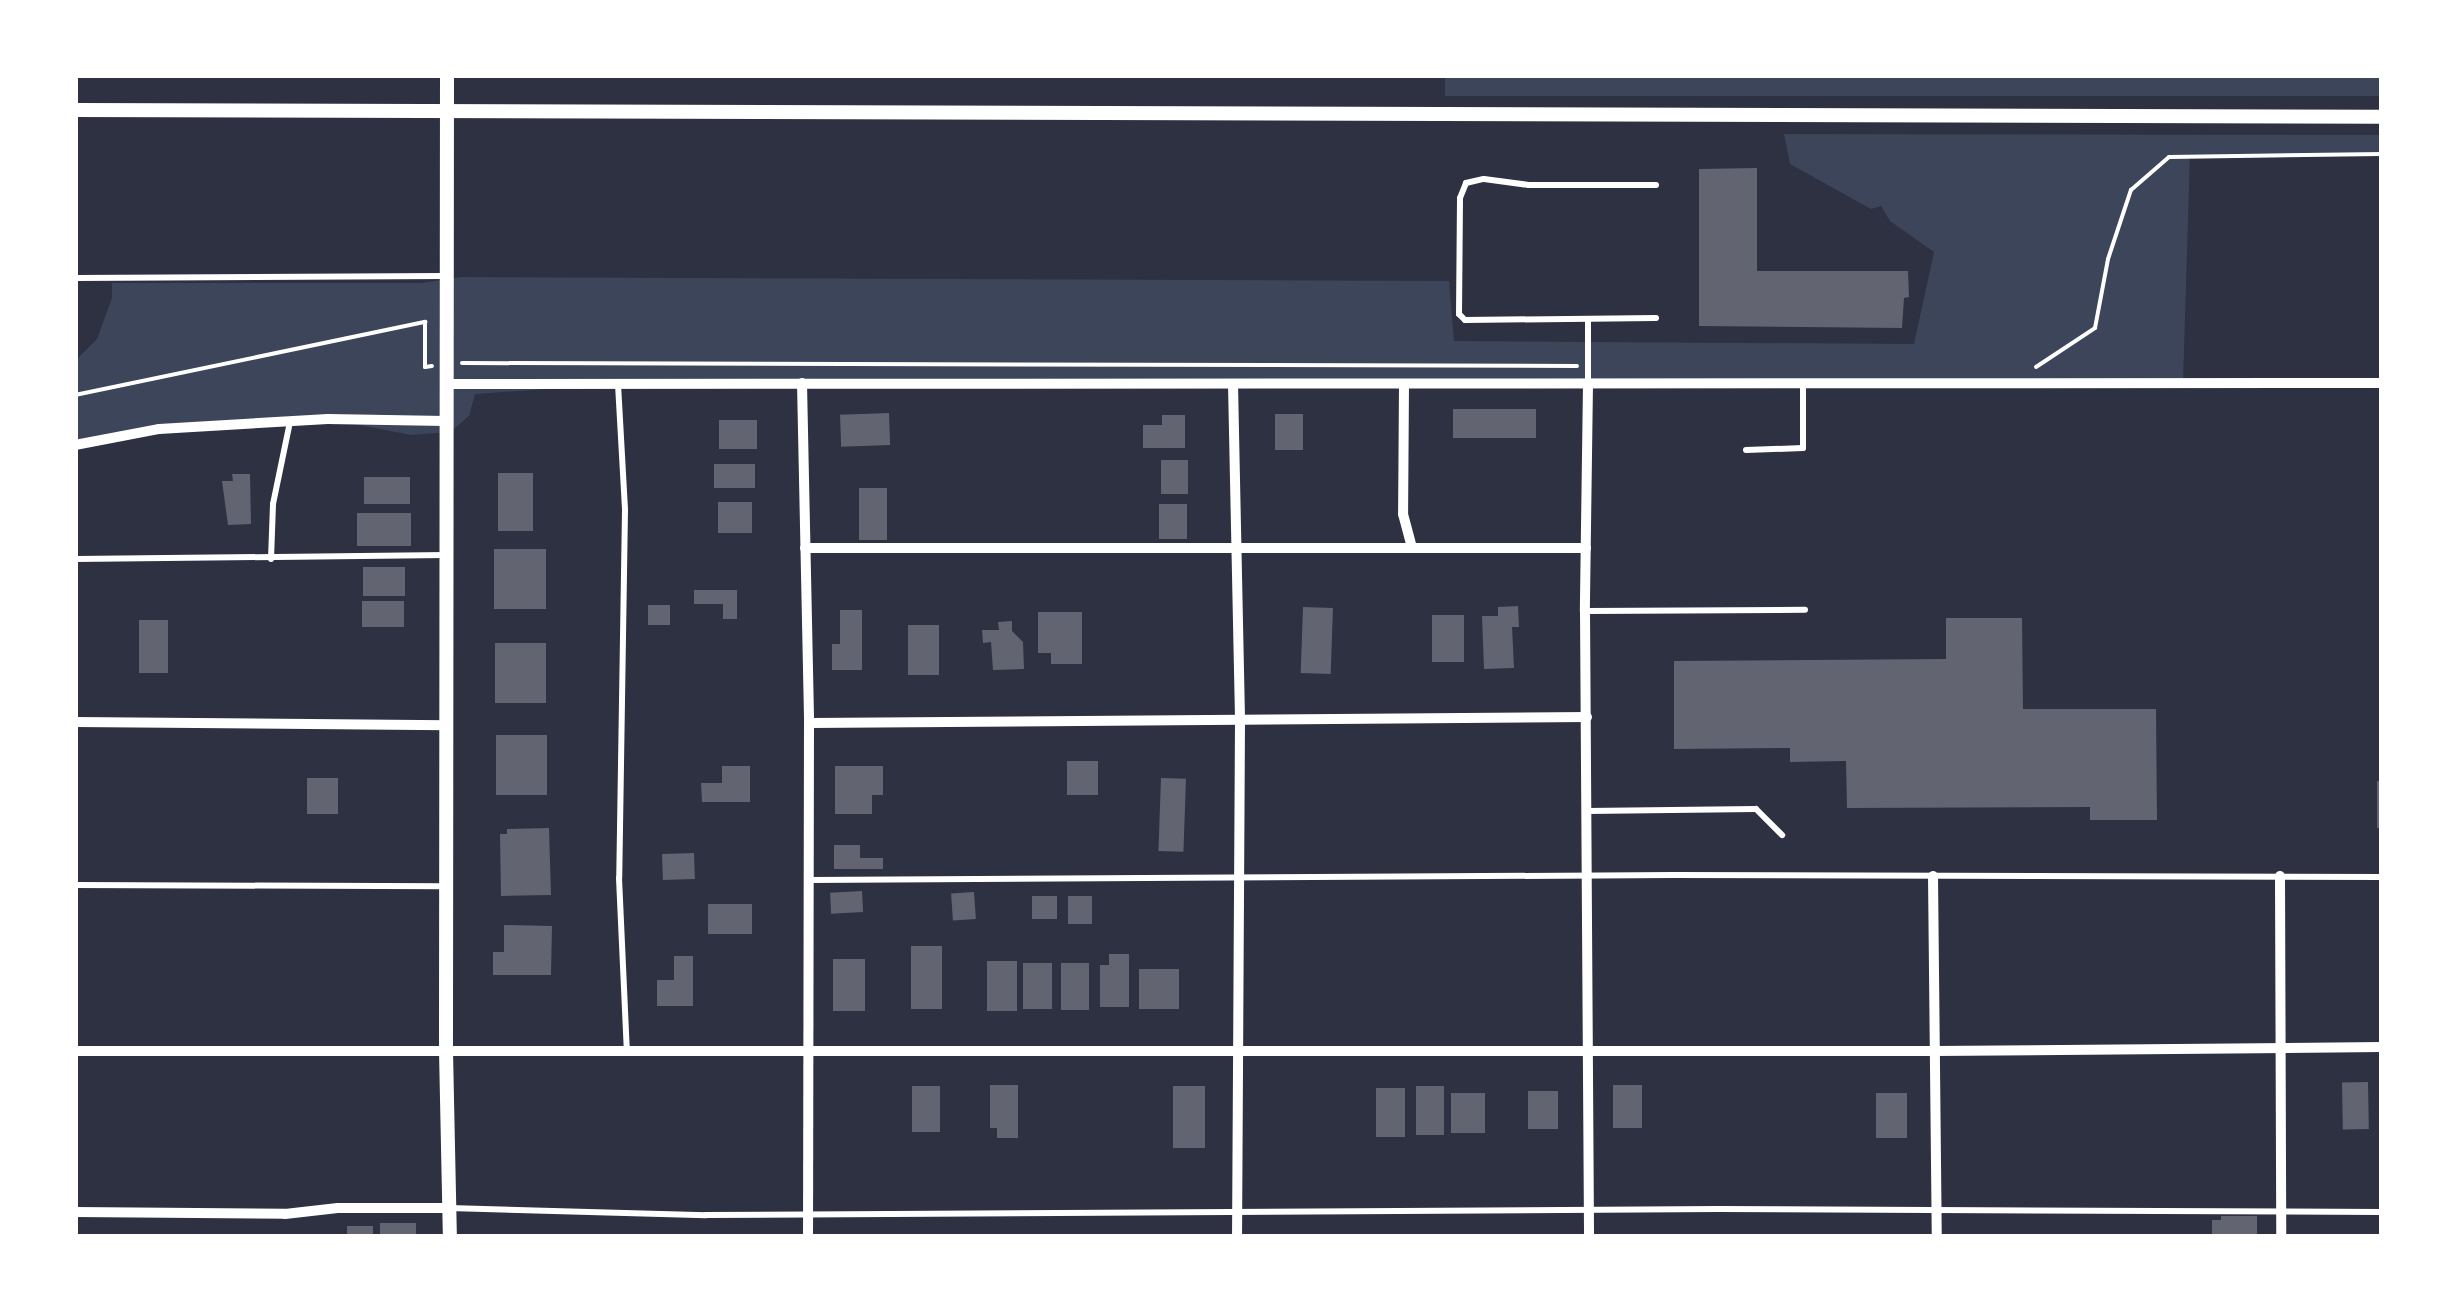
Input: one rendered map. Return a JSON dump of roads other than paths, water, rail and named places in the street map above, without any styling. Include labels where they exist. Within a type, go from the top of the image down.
[{"type":"street","points":[[447,75],[446,1051],[450,1237]]},
{"type":"street","points":[[75,110],[2382,117]]},
{"type":"street","points":[[802,383],[809,723],[808,1237]]},
{"type":"street","points":[[445,384],[2382,383]]},
{"type":"street","points":[[1233,384],[1240,722],[1236,880],[1237,1237]]},
{"type":"street","points":[[1404,384],[1403,514],[1412,548]]},
{"type":"street","points":[[1588,384],[1584,611],[1589,1237]]},
{"type":"street","points":[[75,444],[159,430],[290,422],[445,421]]},
{"type":"street","points":[[805,548],[1586,548]]},
{"type":"street","points":[[809,723],[1587,718]]},
{"type":"street","points":[[75,722],[448,725]]},
{"type":"street","points":[[1933,876],[1937,1237]]},
{"type":"street","points":[[2280,876],[2281,1237]]},
{"type":"street","points":[[75,1051],[1935,1051],[2382,1047]]},
{"type":"street","points":[[75,1212],[284,1214],[338,1208],[449,1208]]},
{"type":"lane","points":[[1656,185],[1529,185],[1496,179],[1466,183],[1460,198],[1459,314],[1465,320],[1656,318]]},
{"type":"lane","points":[[75,278],[446,276]]},
{"type":"lane","points":[[1588,320],[1588,384]]},
{"type":"lane","points":[[1746,450],[1803,448],[1803,383]]},
{"type":"lane","points":[[618,384],[624,510],[619,878],[627,1052]]},
{"type":"lane","points":[[271,559],[272,504],[290,422]]},
{"type":"lane","points":[[75,559],[448,555]]},
{"type":"lane","points":[[1584,611],[1805,610]]},
{"type":"lane","points":[[1587,811],[1756,810],[1782,835]]},
{"type":"lane","points":[[809,880],[2382,878]]},
{"type":"lane","points":[[75,885],[447,886]]},
{"type":"lane","points":[[449,1208],[1236,1215],[2382,1212]]}]
